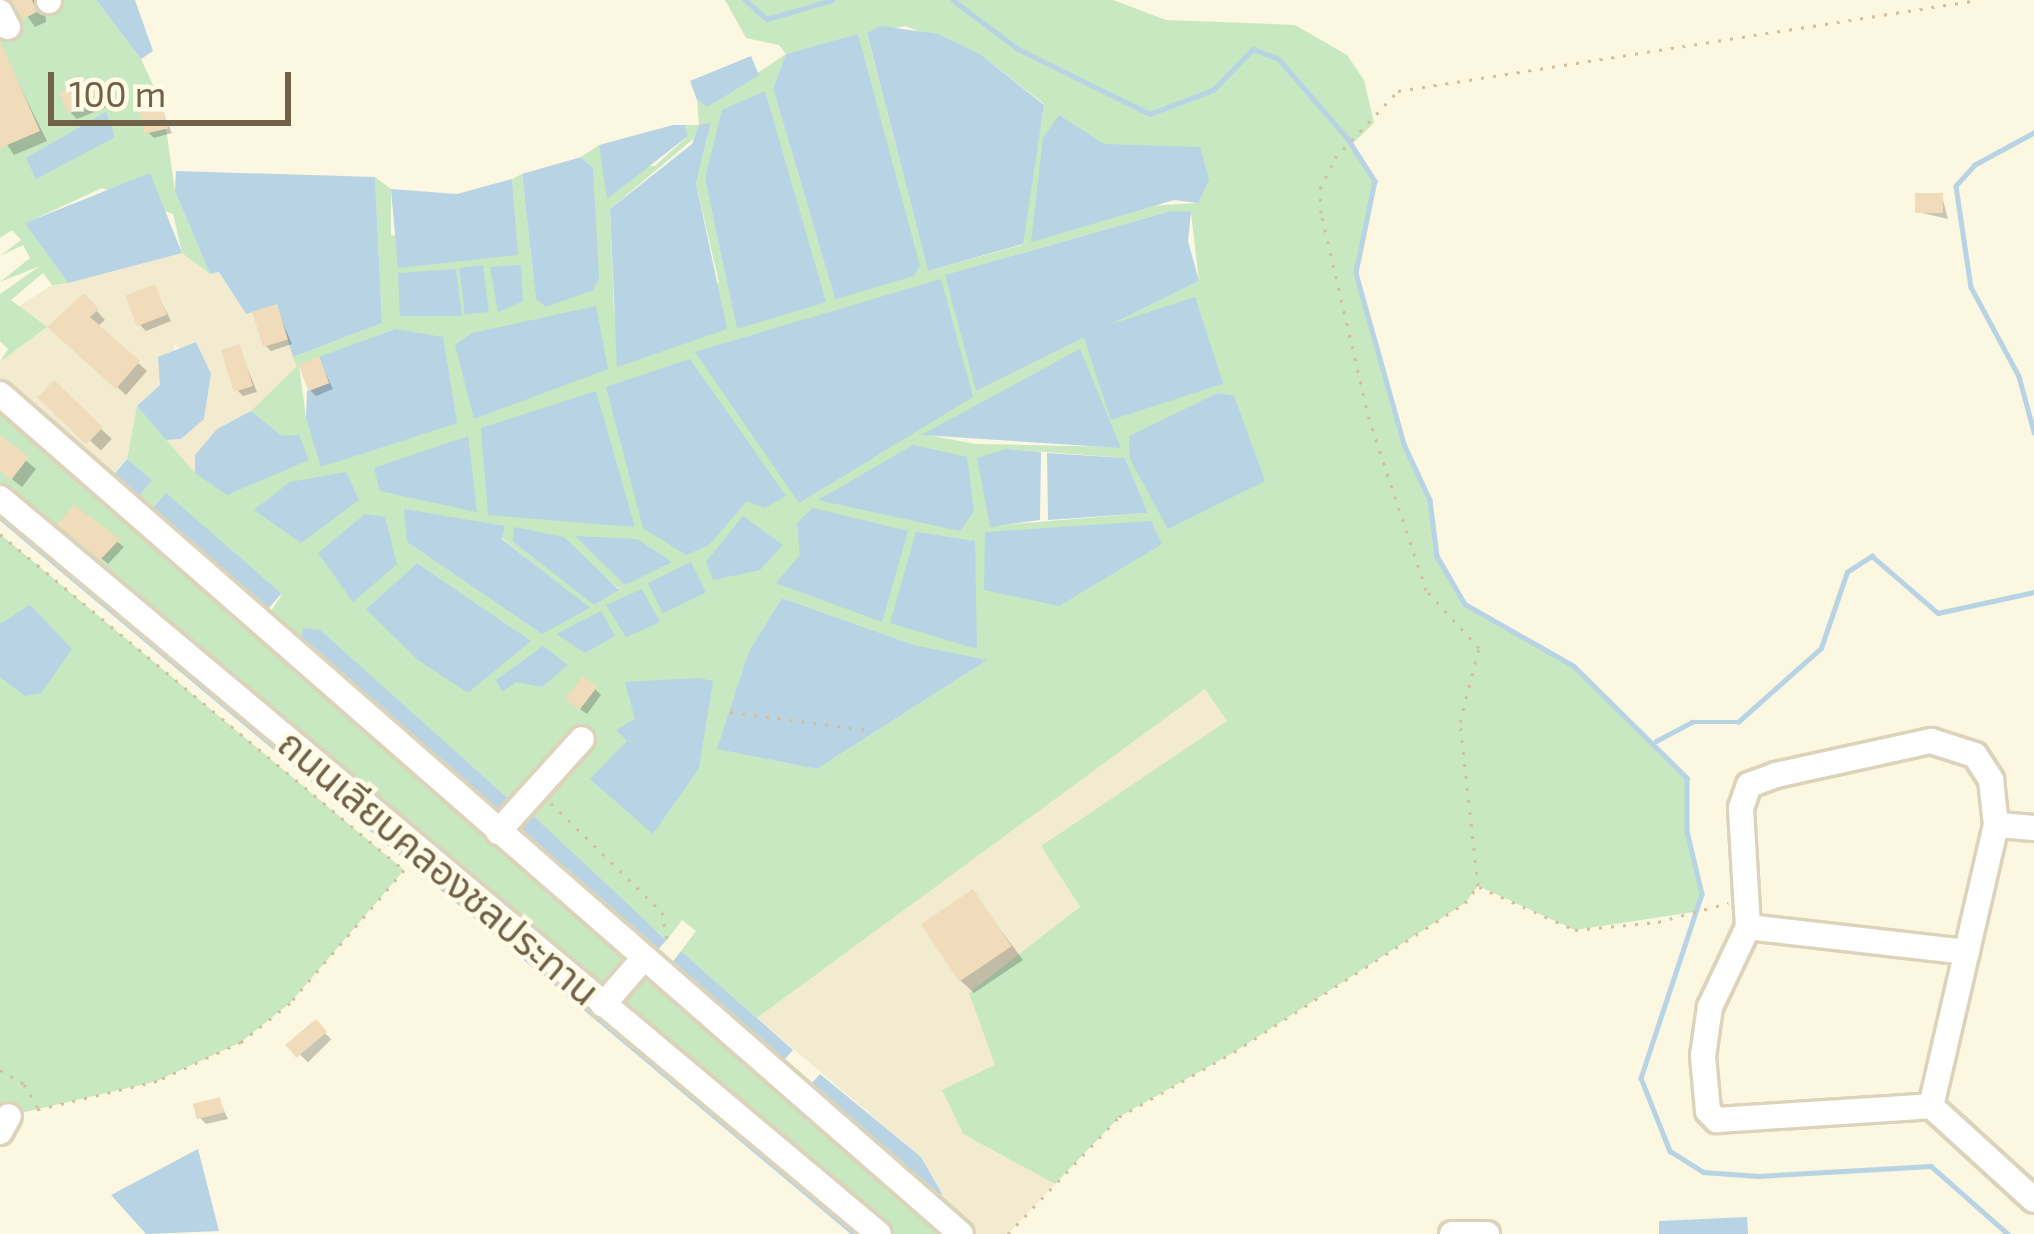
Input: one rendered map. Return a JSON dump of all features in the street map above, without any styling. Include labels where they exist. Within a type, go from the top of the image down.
[{"type":"street","points":[[0,394],[961,1234]]},
{"type":"street","name":"ถนนเลียบคลองชลประทาน","points":[[0,498],[879,1234]]},
{"type":"street","points":[[498,832],[582,739]]},
{"type":"street","points":[[1931,1106],[1996,825],[1991,780],[1975,755],[1931,741],[1749,784],[1741,808],[1748,927],[1710,1007],[1705,1040],[1708,1111],[1717,1120],[1931,1106],[2034,1200]]},
{"type":"street","points":[[1996,825],[2034,828]]},
{"type":"street","points":[[1748,927],[1966,952]]},
{"type":"street","points":[[602,1005],[643,959]]},
{"type":"street","points":[[1452,1234],[1487,1234]]},
{"type":"path","points":[[1008,1234],[1119,1117],[1308,1005],[1465,903],[1478,886],[1460,722],[1479,648],[1418,572],[1369,419],[1321,213],[1320,189],[1335,158],[1374,123],[1398,91],[1978,0]]},
{"type":"path","points":[[0,534],[404,870],[290,1003],[241,1042],[157,1082],[39,1109],[4,1124]]},
{"type":"path","points":[[730,712],[869,730]]},
{"type":"path","points":[[537,789],[662,912],[667,940]]},
{"type":"path","points":[[1478,886],[1575,929],[1706,909]]},
{"type":"path","points":[[0,1070],[24,1084],[39,1109]]},
{"type":"shaded area","points":[[182,253],[210,274],[219,272],[246,314],[277,304],[298,365],[251,411],[217,429],[195,455],[195,473],[166,440],[181,439],[204,419],[211,374],[175,345],[160,385],[137,406],[127,459],[110,478],[0,394],[0,362],[46,328],[16,308],[52,285]]},
{"type":"shaded area","points":[[1205,688],[1228,721],[1041,846],[1080,907],[1037,944],[996,1065],[943,1091],[963,1134],[1055,1184],[1008,1234],[961,1234],[927,1207],[921,1157],[757,1018]]},
{"type":"green space","points":[[0,0],[96,0],[141,59],[163,107],[175,191],[210,274],[182,253],[173,214],[102,188],[26,223],[68,283],[52,285],[43,273],[11,300],[47,327],[0,362],[8,349],[0,341],[0,294],[40,266],[0,282],[30,258],[23,245],[0,256],[21,240],[12,230],[0,238]]},
{"type":"green space","points":[[725,0],[1113,0],[1166,20],[1295,25],[1347,55],[1364,80],[1374,123],[1352,144],[1375,181],[1356,274],[1404,444],[1430,500],[1437,556],[1465,604],[1574,666],[1687,778],[1687,831],[1702,894],[1694,912],[1575,930],[1478,886],[1465,903],[1234,1052],[1119,1117],[1055,1184],[963,1134],[942,1090],[995,1065],[969,993],[1080,907],[1041,846],[1227,721],[1205,689],[757,1018],[681,951],[696,931],[682,920],[667,940],[320,631],[301,643],[268,616],[282,594],[166,494],[148,513],[135,501],[152,480],[127,459],[137,406],[195,473],[282,437],[251,411],[297,366],[293,357],[382,323],[375,177],[391,189],[391,235],[517,255],[512,179],[522,174],[536,299],[593,168],[581,157],[599,145],[603,167],[655,166],[688,136],[685,125],[699,125],[697,100],[707,107],[786,54],[779,45],[746,38]],"holes":[[[905,26],[980,54],[1044,104],[1022,245],[928,271],[867,34]],[[859,35],[835,299],[773,88],[786,54]],[[1059,115],[1198,203],[1148,206]],[[711,124],[696,183],[719,283],[614,314],[610,209]],[[719,129],[737,328],[705,179]],[[1171,211],[1191,213],[1199,281],[976,391],[946,275]],[[395,329],[306,418],[299,365]],[[922,434],[1121,447],[976,444]],[[1007,449],[1125,458],[1148,513],[990,526]],[[830,517],[908,532],[777,584],[801,555],[798,523]],[[505,526],[502,538],[589,609],[541,633],[407,542]],[[564,537],[619,589],[594,605],[513,542]],[[417,563],[530,641],[468,693],[366,609]],[[782,598],[914,645],[985,661],[817,769],[718,749],[749,651]],[[626,682],[662,682],[653,834],[627,741],[636,719]]]},
{"type":"green space","points":[[0,394],[637,963],[961,1234],[879,1234],[0,499]]},
{"type":"green space","points":[[0,534],[404,870],[290,1003],[241,1042],[157,1081],[0,1118]]},
{"type":"water","points":[[96,0],[135,0],[153,51],[141,59]]},
{"type":"water","points":[[881,26],[938,34],[980,54],[1044,105],[1023,244],[928,271],[867,33]]},
{"type":"water","points":[[858,34],[920,266],[914,276],[835,299],[773,88],[786,54]]},
{"type":"water","points":[[751,56],[759,75],[707,107],[697,100],[690,81]]},
{"type":"water","points":[[765,91],[826,302],[737,329],[705,179],[722,110]]},
{"type":"water","points":[[106,112],[115,137],[36,179],[26,158]]},
{"type":"water","points":[[1059,115],[1104,144],[1200,147],[1209,180],[1198,203],[1174,200],[1031,242],[1043,138]]},
{"type":"water","points":[[711,123],[696,183],[727,329],[617,367],[610,209],[692,144],[699,125]]},
{"type":"water","points":[[685,125],[688,136],[607,199],[599,145]]},
{"type":"water","points":[[581,157],[593,168],[599,279],[593,290],[546,307],[536,299],[522,174]]},
{"type":"water","points":[[176,171],[375,177],[382,323],[293,357],[277,305],[246,314],[219,272],[210,274],[175,191]]},
{"type":"water","points":[[150,173],[182,253],[68,283],[25,223]]},
{"type":"water","points":[[512,179],[518,255],[398,268],[391,189],[457,194]]},
{"type":"water","points":[[1171,211],[1191,212],[1188,241],[1199,281],[976,391],[945,275]]},
{"type":"water","points":[[483,265],[489,312],[465,315],[459,268]]},
{"type":"water","points":[[521,265],[523,301],[498,312],[490,267]]},
{"type":"water","points":[[456,269],[462,316],[400,316],[398,273]]},
{"type":"water","points":[[941,279],[973,397],[799,503],[695,352]]},
{"type":"water","points":[[1195,297],[1223,384],[1111,420],[1083,333]]},
{"type":"water","points":[[596,306],[608,369],[474,419],[455,345],[472,333]]},
{"type":"water","points":[[395,329],[443,337],[457,423],[321,467],[306,418],[307,391],[329,383],[319,357]]},
{"type":"water","points":[[196,342],[211,374],[204,419],[181,439],[166,440],[137,406],[160,385],[158,357]]},
{"type":"water","points":[[1080,349],[1121,448],[921,435]]},
{"type":"water","points":[[690,359],[786,496],[765,508],[747,501],[709,545],[686,555],[643,528],[606,387]]},
{"type":"water","points":[[596,391],[635,527],[488,515],[481,428]]},
{"type":"water","points":[[1218,393],[1234,396],[1265,481],[1168,529],[1130,459],[1129,436]]},
{"type":"water","points":[[251,411],[282,436],[299,435],[309,460],[227,495],[195,473],[195,455],[217,429]]},
{"type":"water","points":[[468,436],[477,512],[380,491],[374,468]]},
{"type":"water","points":[[913,445],[967,457],[974,511],[960,531],[818,500]]},
{"type":"water","points":[[1007,449],[1041,452],[1040,520],[990,527],[977,458]]},
{"type":"water","points":[[1047,453],[1125,458],[1148,513],[1048,520]]},
{"type":"water","points":[[127,459],[152,480],[136,499],[111,478]]},
{"type":"water","points":[[346,472],[359,500],[301,543],[254,510],[290,482]]},
{"type":"water","points":[[166,493],[281,593],[264,614],[148,513]]},
{"type":"water","points":[[813,508],[908,531],[882,622],[776,583],[800,555],[797,523]]},
{"type":"water","points":[[404,509],[505,526],[502,539],[590,608],[542,634],[407,542]]},
{"type":"water","points":[[365,514],[385,517],[397,564],[353,602],[318,553]]},
{"type":"water","points":[[743,516],[783,545],[760,570],[713,580],[706,562]]},
{"type":"water","points":[[1151,521],[1162,544],[1059,606],[984,590],[985,532]]},
{"type":"water","points":[[514,527],[564,537],[619,590],[594,605],[513,542]]},
{"type":"water","points":[[916,532],[975,541],[977,649],[890,623]]},
{"type":"water","points":[[575,536],[637,539],[672,562],[625,585]]},
{"type":"water","points":[[691,562],[706,593],[663,614],[648,583]]},
{"type":"water","points":[[417,563],[531,641],[468,693],[418,660],[366,609]]},
{"type":"water","points":[[642,589],[660,622],[626,637],[606,605]]},
{"type":"water","points":[[782,598],[914,645],[987,660],[817,769],[717,749],[749,651]]},
{"type":"water","points":[[30,605],[72,649],[41,693],[25,696],[0,677],[0,624]]},
{"type":"water","points":[[601,611],[615,636],[585,653],[556,634]]},
{"type":"water","points":[[303,628],[320,630],[512,802],[500,815],[301,643]]},
{"type":"water","points":[[543,646],[568,665],[542,687],[516,682],[502,692],[496,680]]},
{"type":"water","points":[[713,681],[699,768],[653,834],[590,779],[627,741],[616,730],[635,719],[625,682]]},
{"type":"water","points":[[529,812],[666,940],[651,956],[514,828]]},
{"type":"water","points":[[681,951],[793,1050],[776,1069],[668,968]]},
{"type":"water","points":[[820,1074],[921,1157],[942,1194],[929,1197],[803,1093]]},
{"type":"water","points":[[198,1149],[219,1231],[146,1234],[111,1195]]},
{"type":"water","points":[[1747,1217],[1748,1234],[1659,1234],[1659,1221]]},
{"type":"building","points":[[11,0],[32,0],[37,12],[23,19]]},
{"type":"building","points":[[0,41],[40,131],[0,148]]},
{"type":"building","points":[[97,78],[105,100],[67,113],[59,92]]},
{"type":"building","points":[[163,107],[168,128],[145,134],[140,112]]},
{"type":"building","points":[[1915,193],[1943,193],[1943,213],[1915,213]]},
{"type":"building","points":[[155,284],[167,315],[137,326],[125,295]]},
{"type":"building","points":[[84,293],[99,309],[90,317],[140,361],[116,389],[47,327]]},
{"type":"building","points":[[277,304],[288,339],[263,347],[252,312]]},
{"type":"building","points":[[240,344],[253,386],[234,392],[221,350]]},
{"type":"building","points":[[319,357],[329,383],[308,391],[298,365]]},
{"type":"building","points":[[54,380],[103,427],[86,445],[37,397]]},
{"type":"building","points":[[0,435],[29,457],[11,480],[0,471]]},
{"type":"building","points":[[74,505],[120,539],[100,560],[57,524]]},
{"type":"building","points":[[583,676],[597,687],[579,710],[565,699]]},
{"type":"building","points":[[973,889],[1012,946],[959,981],[921,924]]},
{"type":"building","points":[[316,1019],[327,1032],[296,1058],[285,1045]]},
{"type":"building","points":[[220,1097],[224,1113],[197,1119],[193,1104]]},
{"type":"waterway","points":[[745,0],[767,19],[832,0]]},
{"type":"waterway","points":[[953,0],[1018,49],[1150,114],[1213,90],[1253,49],[1279,59],[1348,139],[1375,181],[1356,273],[1404,444],[1430,500],[1437,556],[1465,604],[1574,666],[1687,778],[1687,831],[1702,894],[1641,1078],[1670,1151],[1703,1172],[1758,1176],[1931,1166],[2008,1234]]},
{"type":"waterway","points":[[2034,133],[1975,165],[1956,186],[1971,287],[2019,376],[2034,432]]},
{"type":"waterway","points":[[0,517],[855,1234]]},
{"type":"waterway","points":[[1656,741],[1692,722],[1738,722],[1821,648],[1847,572],[1872,556],[1938,613],[2034,592]]}]
